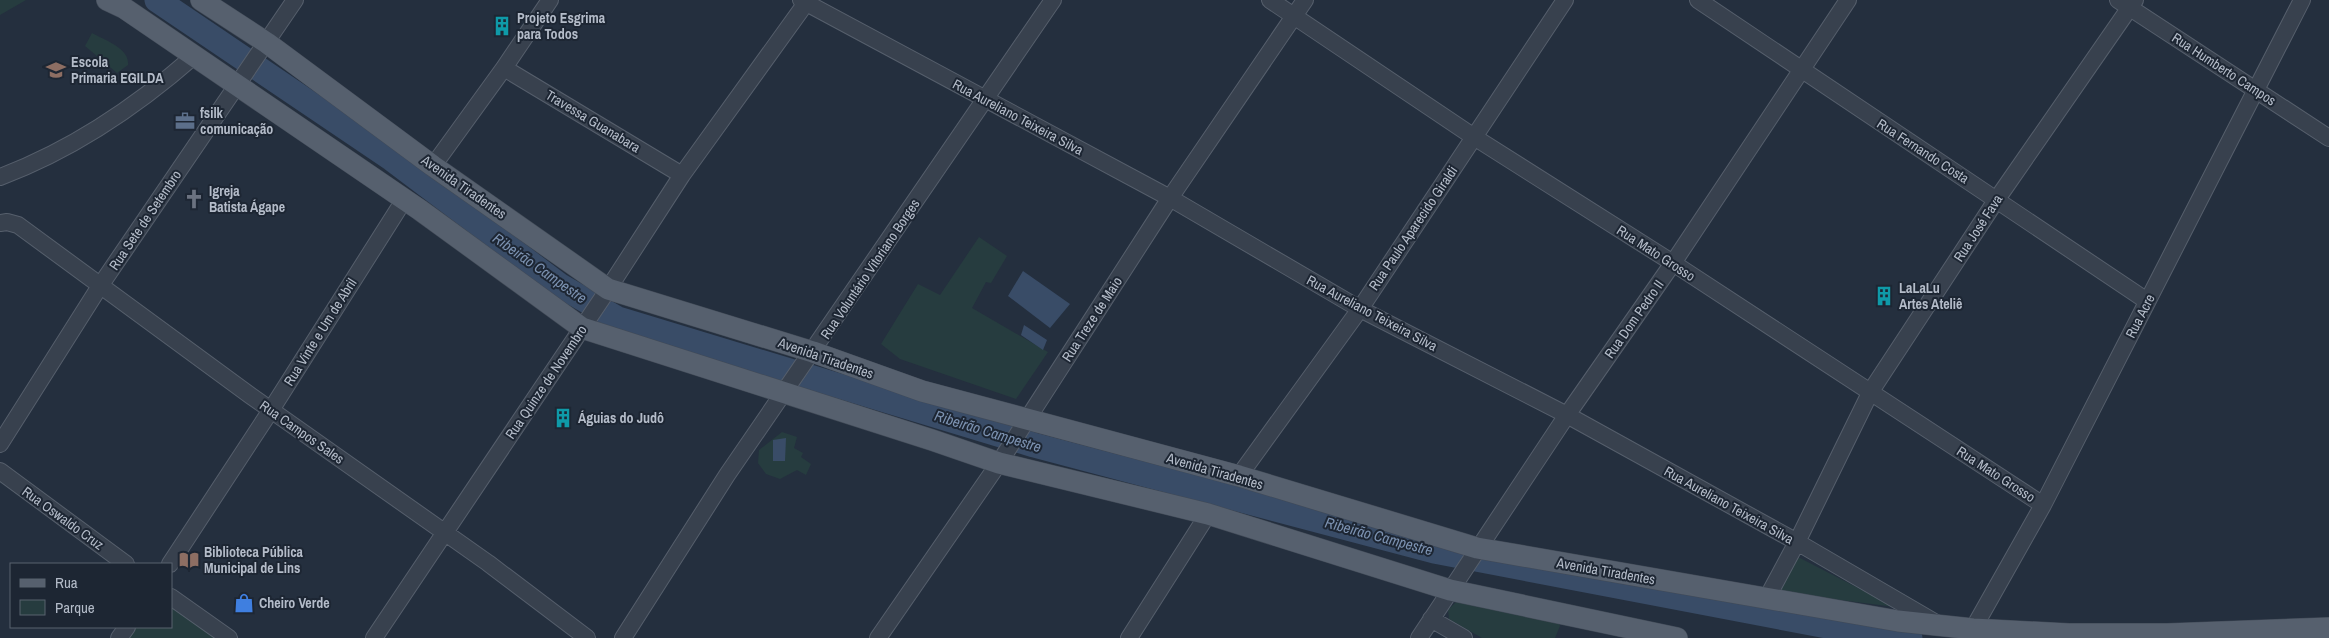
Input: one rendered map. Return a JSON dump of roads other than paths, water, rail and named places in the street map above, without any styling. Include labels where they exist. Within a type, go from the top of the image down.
[{"type":"main road","points":[[107,0],[124,8],[194,56],[240,81],[404,200],[585,324],[788,387],[932,440],[1208,514],[1454,584],[1677,638]]},
{"type":"main road","name":"Avenida Tiradentes","points":[[201,0],[606,293],[1024,424],[1239,476],[1475,552],[1898,621],[1973,629],[2069,634],[2167,634],[2329,628]]},
{"type":"street","name":"Rua Sete de Setembro","points":[[0,444],[100,286],[295,0]]},
{"type":"street","points":[[433,166],[504,68],[550,0]]},
{"type":"street","name":"Rua Voluntário Vitoriano Borges","points":[[623,638],[727,476],[1053,0]]},
{"type":"street","name":"Rua Mato Grosso","points":[[1270,0],[1474,137],[1673,263],[2044,505]]},
{"type":"street","name":"Rua Treze de Maio","points":[[878,638],[1002,458],[1170,198],[1306,0]]},
{"type":"street","name":"Rua Paulo Aparecido Giraldi","points":[[1239,476],[1360,309],[1565,0]]},
{"type":"street","name":"Rua Fernando Costa","points":[[1698,0],[1801,71],[1997,199],[2147,301]]},
{"type":"street","name":"Rua Dom Pedro II","points":[[1419,638],[1567,415],[1673,263],[1848,0]]},
{"type":"street","name":"Rua Acre","points":[[1973,629],[2044,505],[2302,0]]},
{"type":"street","name":"Rua Aureliano Teixeira Silva","points":[[804,2],[1170,198],[1360,309],[1567,415],[1797,542],[1943,626]]},
{"type":"street","name":"Rua Quinze de Novembro","points":[[374,638],[606,293],[682,175],[804,2]]},
{"type":"street","name":"Rua Humberto Campos","points":[[2128,2],[2329,138]]},
{"type":"street","name":"Rua José Fava","points":[[1766,598],[1797,542],[1871,391],[2128,2]]},
{"type":"street","points":[[0,176],[65,147],[108,123],[194,56]]},
{"type":"street","name":"Travessa Guanabara","points":[[504,68],[682,175]]},
{"type":"street","name":"Rua Vinte e Um de Abril","points":[[171,563],[271,410],[404,200]]},
{"type":"street","name":"Rua Campos Sales","points":[[0,223],[8,222],[18,225],[271,410],[488,563],[587,638]]},
{"type":"street","name":"Rua Oswaldo Cruz","points":[[0,472],[125,563]]},
{"type":"street","points":[[1129,638],[1208,514]]},
{"type":"street","points":[[172,598],[229,638]]},
{"type":"street","points":[[1431,619],[1464,638]]},
{"type":"water","points":[[1023,271],[1070,304],[1050,328],[1008,296]]},
{"type":"water","points":[[1024,325],[1047,340],[1043,350],[1021,335]]},
{"type":"water","points":[[786,438],[785,461],[773,461],[773,440]]},
{"type":"waterway","name":"Ribeirão Campestre","points":[[157,0],[392,159],[559,285],[618,319],[1034,445],[1434,551],[1874,635],[1910,638]]},
{"type":"place","name":"Projeto Esgrima para Todos","points":[[502,26]]},
{"type":"place","name":"Escola Primaria EGILDA","points":[[56,70]]},
{"type":"place","name":"fsilk comunicação","points":[[185,121]]},
{"type":"place","name":"Igreja Batista Ágape","points":[[194,199]]},
{"type":"place","name":"LaLaLu Artes Ateliê","points":[[1884,296]]},
{"type":"place","name":"Águias do Judô","points":[[563,418]]},
{"type":"place","name":"Biblioteca Pública Municipal de Lins","points":[[189,560]]},
{"type":"place","name":"Cheiro Verde","points":[[244,603]]}]
